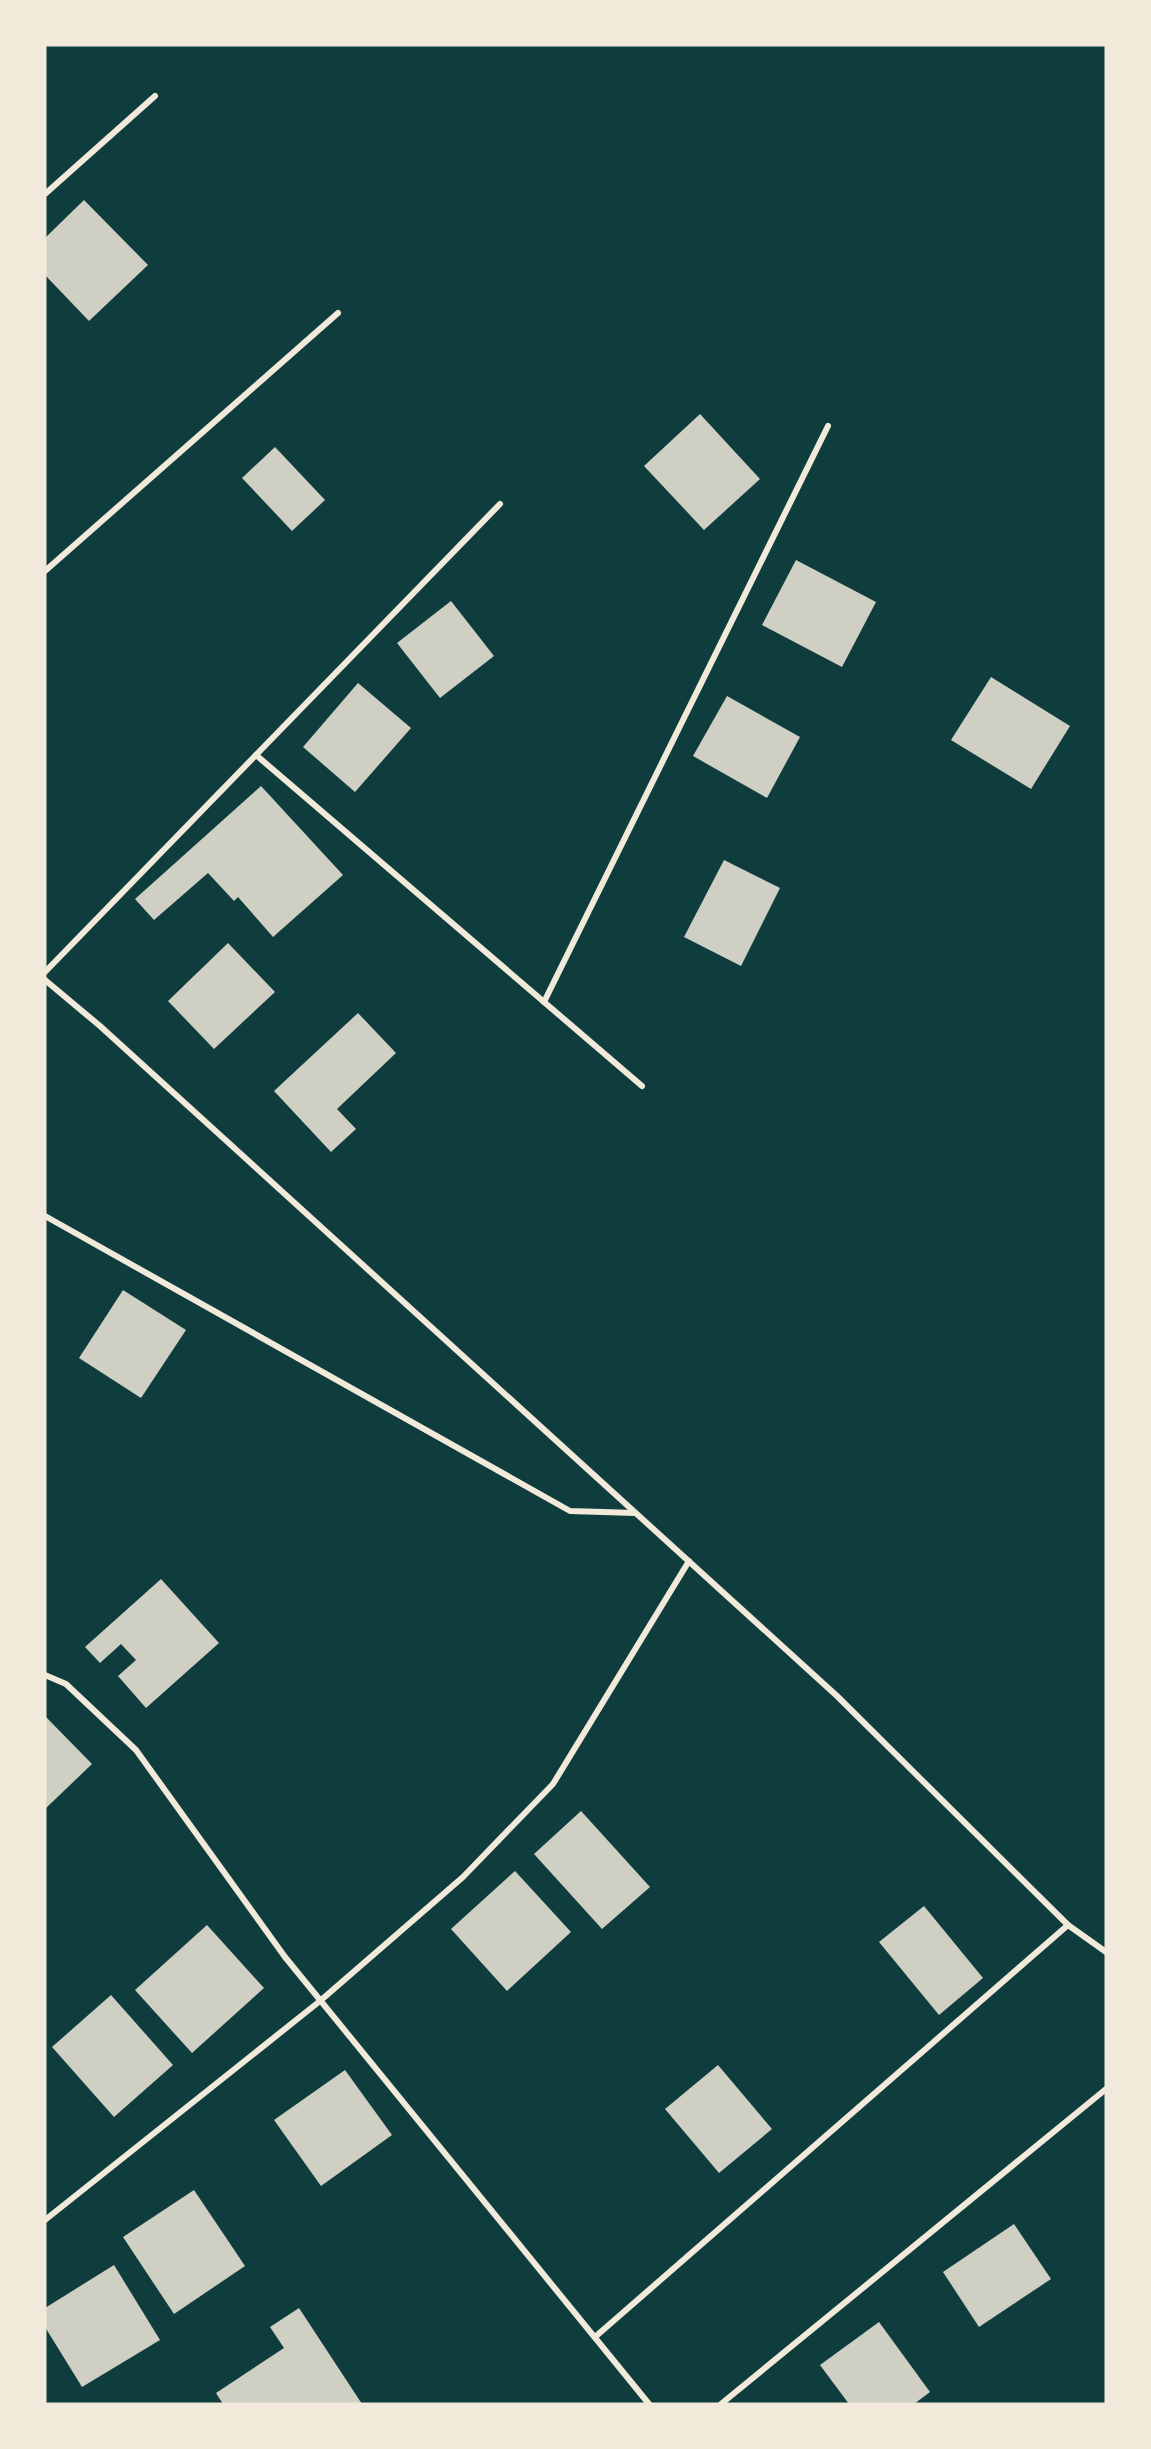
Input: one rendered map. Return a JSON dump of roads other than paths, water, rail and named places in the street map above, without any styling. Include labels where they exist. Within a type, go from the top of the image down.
[{"type":"street","points":[[45,194],[155,96]]},
{"type":"street","points":[[45,571],[338,313]]},
{"type":"street","points":[[544,1002],[828,426]]},
{"type":"street","points":[[45,972],[500,504]]},
{"type":"street","points":[[256,755],[642,1086]]},
{"type":"street","points":[[45,980],[100,1026],[837,1696],[1068,1925],[1106,1953]]},
{"type":"street","points":[[45,1216],[570,1511],[635,1513]]},
{"type":"street","points":[[45,2220],[320,2001],[463,1877],[552,1784],[689,1561]]},
{"type":"street","points":[[45,1675],[66,1684],[136,1750],[285,1957],[650,2404]]},
{"type":"street","points":[[595,2337],[1068,1925]]},
{"type":"street","points":[[721,2404],[1106,2089]]}]
